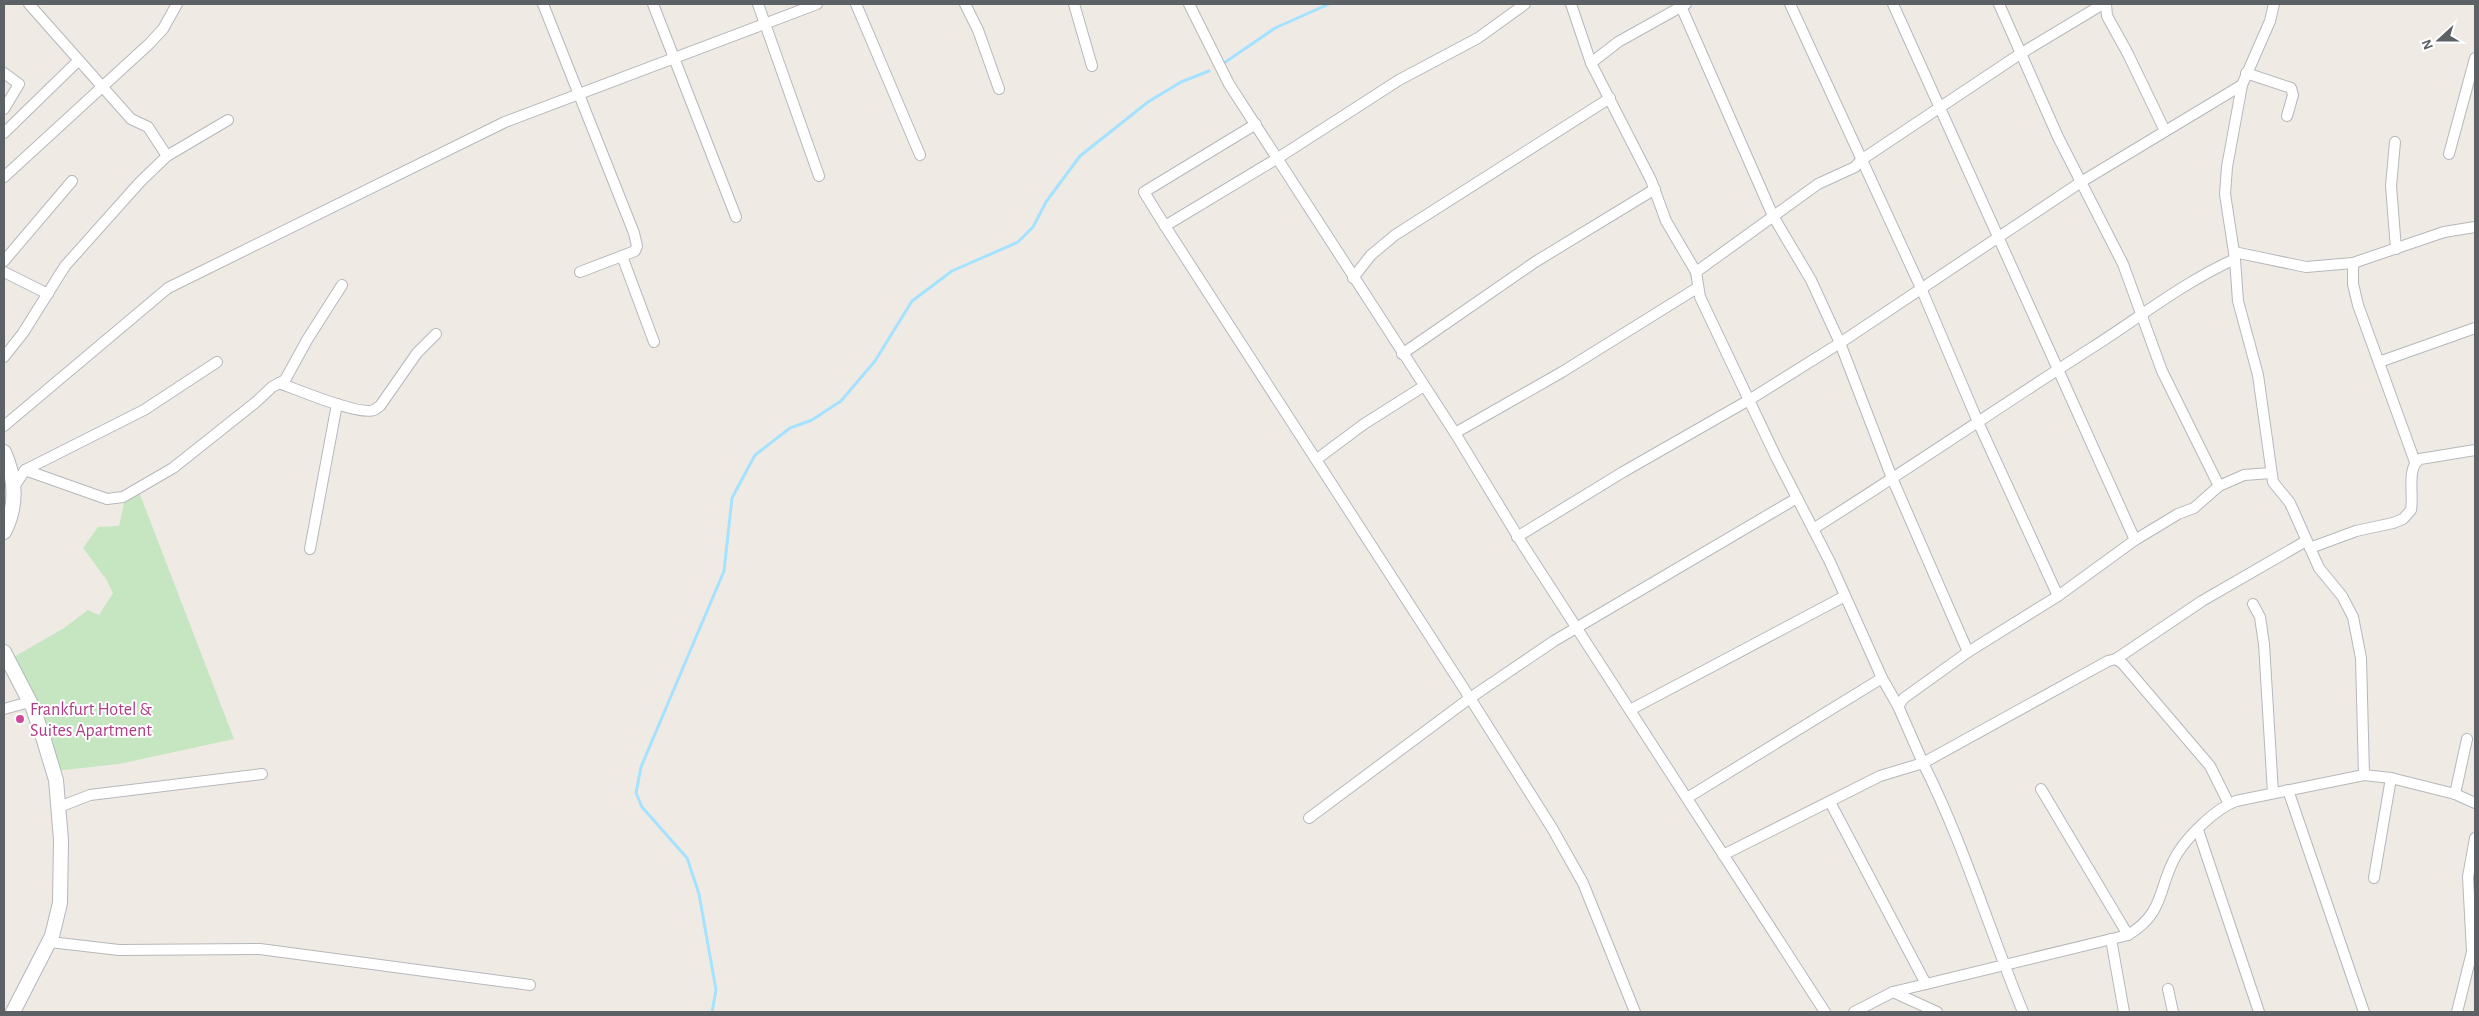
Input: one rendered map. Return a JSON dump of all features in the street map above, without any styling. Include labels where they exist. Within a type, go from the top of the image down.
[{"type":"street","points":[[29,4],[131,119],[148,127],[167,156]]},
{"type":"street","points":[[4,177],[149,44],[163,29],[177,4]]},
{"type":"street","points":[[543,4],[636,240],[634,251],[580,272]]},
{"type":"street","points":[[654,4],[736,217]]},
{"type":"street","points":[[758,4],[819,176]]},
{"type":"street","points":[[4,426],[168,288],[505,122],[817,4]]},
{"type":"street","points":[[856,4],[920,155]]},
{"type":"street","points":[[966,4],[978,30],[999,89]]},
{"type":"street","points":[[1074,4],[1092,66]]},
{"type":"street","points":[[1189,4],[1222,73],[1454,433],[1517,537],[1825,1012]]},
{"type":"street","points":[[1165,226],[1278,158],[1399,80],[1478,38],[1525,4]]},
{"type":"street","points":[[1571,4],[1591,63],[1655,189],[1666,221],[1696,272],[1697,288],[1749,400],[1813,529],[1882,678],[1898,706],[1923,763],[1945,806],[2003,964],[2023,1012]]},
{"type":"street","points":[[1790,4],[1921,288],[1978,422],[2058,596]]},
{"type":"street","points":[[1893,4],[2000,237],[2135,540]]},
{"type":"street","points":[[1999,4],[2020,54],[2081,182],[2123,264],[2162,370],[2219,486]]},
{"type":"street","points":[[1696,272],[1818,184],[1845,172],[2020,54],[2105,4],[2107,16],[2128,54],[2165,131]]},
{"type":"street","points":[[2274,4],[2270,21],[2242,85],[2226,167],[2225,194],[2235,255],[2238,301],[2258,375],[2271,473],[2278,491],[2290,503],[2319,568],[2342,596],[2353,617],[2361,658],[2364,775]]},
{"type":"street","points":[[1591,63],[1618,42],[1683,5],[1773,216],[1811,280],[1840,343],[1892,478],[1968,652]]},
{"type":"street","points":[[2449,154],[2475,58]]},
{"type":"street","points":[[4,133],[78,61]]},
{"type":"street","points":[[4,73],[19,84],[4,109]]},
{"type":"street","points":[[2246,73],[2291,88],[2293,95],[2287,116]]},
{"type":"street","points":[[1517,537],[1623,472],[1749,400],[1840,343],[2081,182],[2242,85]]},
{"type":"street","points":[[1353,278],[1371,255],[1395,235],[1610,98]]},
{"type":"street","points":[[4,356],[23,334],[64,266],[140,182],[167,156],[228,120]]},
{"type":"street","points":[[1256,124],[1144,192],[1470,698],[1579,876],[1609,944],[1635,1012]]},
{"type":"street","points":[[2395,142],[2391,186],[2396,249]]},
{"type":"street","points":[[4,261],[72,181]]},
{"type":"street","points":[[1402,354],[1535,262],[1655,189]]},
{"type":"street","points":[[1813,529],[2141,314],[2235,255],[2306,266],[2353,263],[2444,232],[2475,227]]},
{"type":"street","points":[[622,256],[654,342]]},
{"type":"street","points":[[2353,263],[2353,284],[2358,306],[2415,462]]},
{"type":"street","points":[[4,272],[48,294]]},
{"type":"street","points":[[25,470],[107,498],[123,497],[173,468],[288,376],[307,340],[342,285]]},
{"type":"street","points":[[1454,433],[1562,372],[1697,288]]},
{"type":"street","points":[[2379,362],[2475,328]]},
{"type":"street","points":[[278,383],[337,404],[365,411],[374,410],[380,406],[417,353],[436,334]]},
{"type":"street","points":[[14,487],[25,470],[144,410],[217,362]]},
{"type":"street","points":[[1317,459],[1364,424],[1424,386]]},
{"type":"street","points":[[310,549],[337,404]]},
{"type":"street","points":[[1723,855],[1880,776],[1923,763],[2108,661],[2116,659],[2202,602],[2308,544],[2403,519],[2411,510],[2412,469],[2415,462],[2420,459],[2475,450]]},
{"type":"street","points":[[4,452],[10,466],[15,494],[10,520],[4,532]]},
{"type":"street","points":[[1898,706],[1904,698],[1968,652],[2058,596],[2135,540],[2178,514],[2194,508],[2219,486],[2244,475],[2271,473]]},
{"type":"street","points":[[1309,818],[1470,698],[1576,628],[1797,498]]},
{"type":"street","points":[[1630,710],[1845,596]]},
{"type":"street","points":[[2253,604],[2260,617],[2264,644],[2273,793]]},
{"type":"street","points":[[4,652],[29,702],[43,737],[56,780],[62,840],[60,903],[50,942],[13,1012]]},
{"type":"street","points":[[2116,659],[2123,664],[2210,766],[2229,804]]},
{"type":"street","points":[[1687,798],[1882,678]]},
{"type":"street","points":[[4,710],[29,702]]},
{"type":"street","points":[[2455,794],[2467,739]]},
{"type":"street","points":[[59,808],[90,796],[262,774]]},
{"type":"street","points":[[1854,1012],[1893,992],[2128,934],[2142,926],[2154,913],[2176,854],[2221,807],[2229,804],[2273,793],[2364,775],[2391,778],[2455,794],[2475,803]]},
{"type":"street","points":[[2374,878],[2391,778]]},
{"type":"street","points":[[2041,789],[2128,934]]},
{"type":"street","points":[[2288,790],[2364,1012]]},
{"type":"street","points":[[1830,802],[1926,984]]},
{"type":"street","points":[[2198,830],[2259,1012]]},
{"type":"street","points":[[2457,1012],[2472,952],[2468,877],[2475,838]]},
{"type":"street","points":[[2111,939],[2124,1012]]},
{"type":"street","points":[[50,942],[119,950],[260,949],[530,985]]},
{"type":"street","points":[[2168,989],[2173,1012]]},
{"type":"street","points":[[1893,992],[1937,1012]]},
{"type":"green space","points":[[139,492],[234,739],[119,764],[55,771],[48,729],[12,658],[64,628],[88,610],[99,615],[113,593],[106,579],[83,548],[98,527],[119,526],[124,503]]},
{"type":"waterway","points":[[1224,63],[1275,28],[1329,4]]},
{"type":"waterway","points":[[712,1012],[716,990],[699,894],[687,858],[642,807],[636,793],[641,767],[724,571],[732,498],[755,455],[790,428],[812,420],[841,401],[875,361],[912,301],[952,271],[1018,242],[1033,227],[1046,202],[1080,156],[1148,102],[1181,82],[1209,71]]},
{"type":"place","name":"Frankfurt Hotel & Suites Apartment","points":[[20,719]]}]
